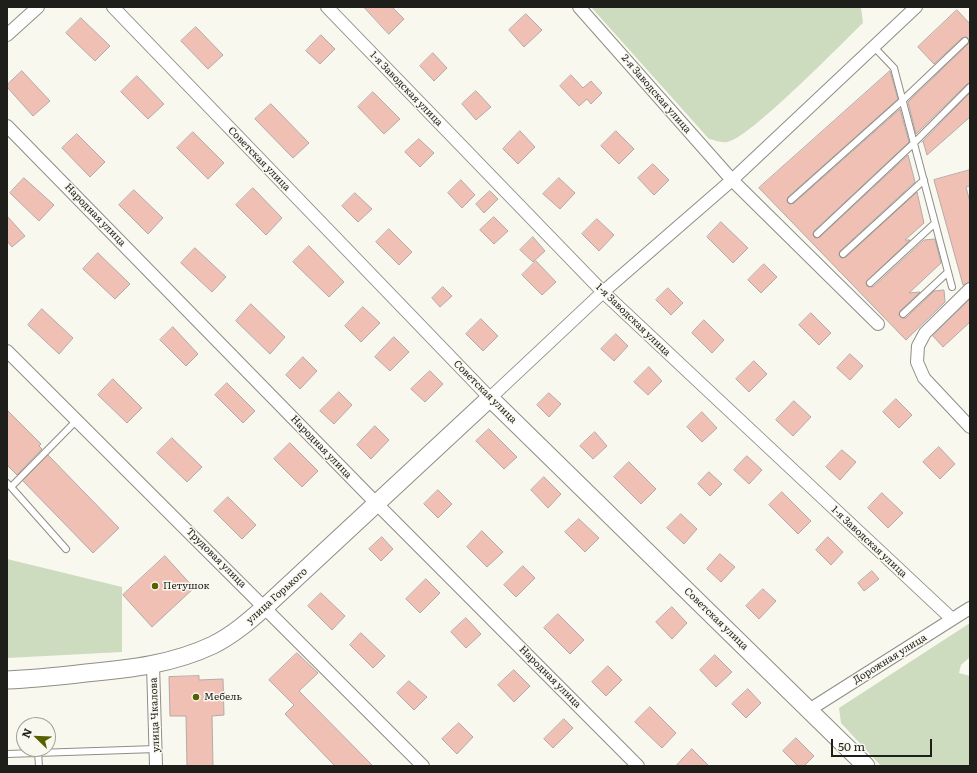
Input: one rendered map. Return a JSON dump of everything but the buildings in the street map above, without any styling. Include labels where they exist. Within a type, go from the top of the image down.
[{"type":"street","points":[[7,35],[38,7]]},
{"type":"street","name":"Советская улица","points":[[113,7],[490,398],[866,766]]},
{"type":"street","name":"1-я Заводская улица","points":[[327,7],[603,292],[952,619]]},
{"type":"street","name":"2-я Заводская улица","points":[[579,7],[732,180],[878,324]]},
{"type":"street","points":[[490,398],[603,292],[732,180],[916,7]]},
{"type":"street","name":"Народная улица","points":[[7,126],[377,504],[638,766]]},
{"type":"street","points":[[970,289],[924,333],[918,346],[917,362],[924,378],[970,426]]},
{"type":"street","name":"Трудовая улица","points":[[7,351],[423,766]]},
{"type":"street","name":"улица Горького","points":[[7,680],[126,669],[153,665],[175,660],[214,645],[231,635],[265,607],[490,398]]},
{"type":"street","name":"Дорожная улица","points":[[809,710],[970,608]]},
{"type":"street","name":"улица Чкалова","points":[[153,665],[156,766]]},
{"type":"lane","points":[[791,200],[903,100],[965,41]]},
{"type":"lane","points":[[874,47],[894,68],[952,287]]},
{"type":"lane","points":[[817,234],[914,143],[970,87]]},
{"type":"lane","points":[[842,254],[924,180]]},
{"type":"lane","points":[[870,283],[935,223]]},
{"type":"lane","points":[[902,314],[948,272]]},
{"type":"lane","points":[[66,549],[9,485],[77,420]]},
{"type":"lane","points":[[56,752],[156,749]]},
{"type":"green space","points":[[591,7],[861,7],[863,23],[774,109],[738,137],[727,142],[722,142],[709,139]]},
{"type":"green space","points":[[7,559],[122,587],[122,652],[7,658]]},
{"type":"green space","points":[[970,623],[970,657],[961,665],[959,673],[970,676],[970,766],[881,766],[841,723],[839,708]]},
{"type":"place","name":"Петушок","points":[[155,586]]},
{"type":"place","name":"Мебель","points":[[196,697]]}]
